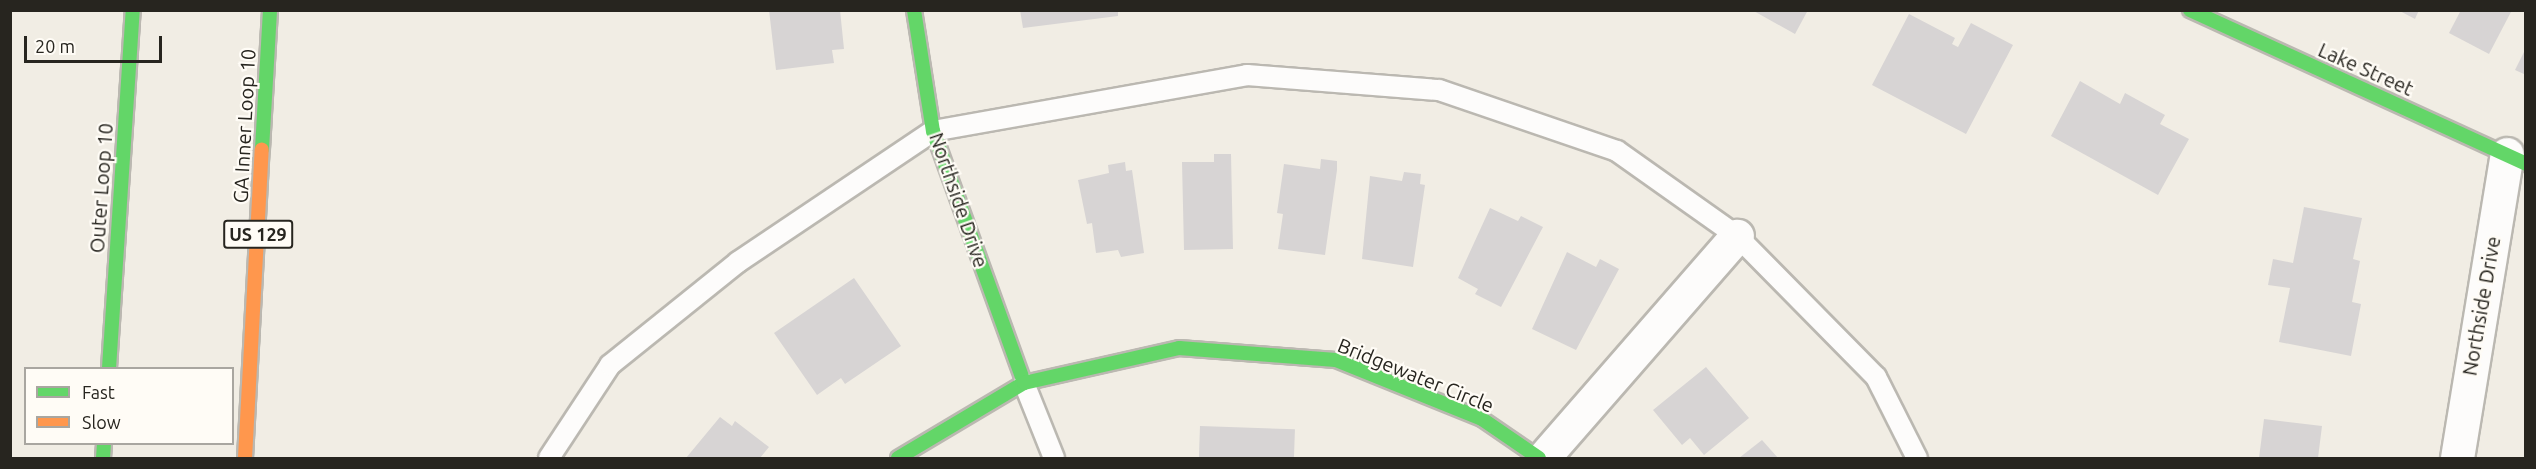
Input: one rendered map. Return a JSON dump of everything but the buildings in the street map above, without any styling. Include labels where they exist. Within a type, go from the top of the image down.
[{"type":"main road","name":"Outer Loop 10","points":[[109,367],[133,10]]},
{"type":"main road","name":"GA Inner Loop 10","points":[[245,459],[270,10]]},
{"type":"main road","name":"Northside Drive","points":[[914,10],[933,131],[1024,383]]},
{"type":"main road","name":"Lake Street","points":[[2190,10],[2516,159]]},
{"type":"main road","name":"Bridgewater Circle","points":[[898,459],[1024,383],[1179,348],[1336,360],[1482,418],[1541,459]]},
{"type":"street","name":"Northside Drive","points":[[2457,459],[2516,159]]},
{"type":"street","points":[[1541,459],[1737,236]]},
{"type":"lane","points":[[549,459],[610,365],[738,262],[933,131],[1246,75],[1438,90],[1617,151],[1737,236],[1876,377],[1917,459]]},
{"type":"lane","points":[[1024,383],[1054,459]]},
{"type":"traffic: fast","points":[[109,367],[133,10]]},
{"type":"traffic: fast","points":[[262,149],[270,10]]},
{"type":"traffic: fast","points":[[914,10],[933,131],[1024,383]]},
{"type":"traffic: fast","points":[[2190,10],[2526,164]]},
{"type":"traffic: fast","points":[[898,458],[1024,383],[1179,348],[1336,360],[1482,419],[1539,458]]},
{"type":"traffic: fast","points":[[103,458],[104,445]]},
{"type":"traffic: slow","points":[[245,458],[262,149]]}]
